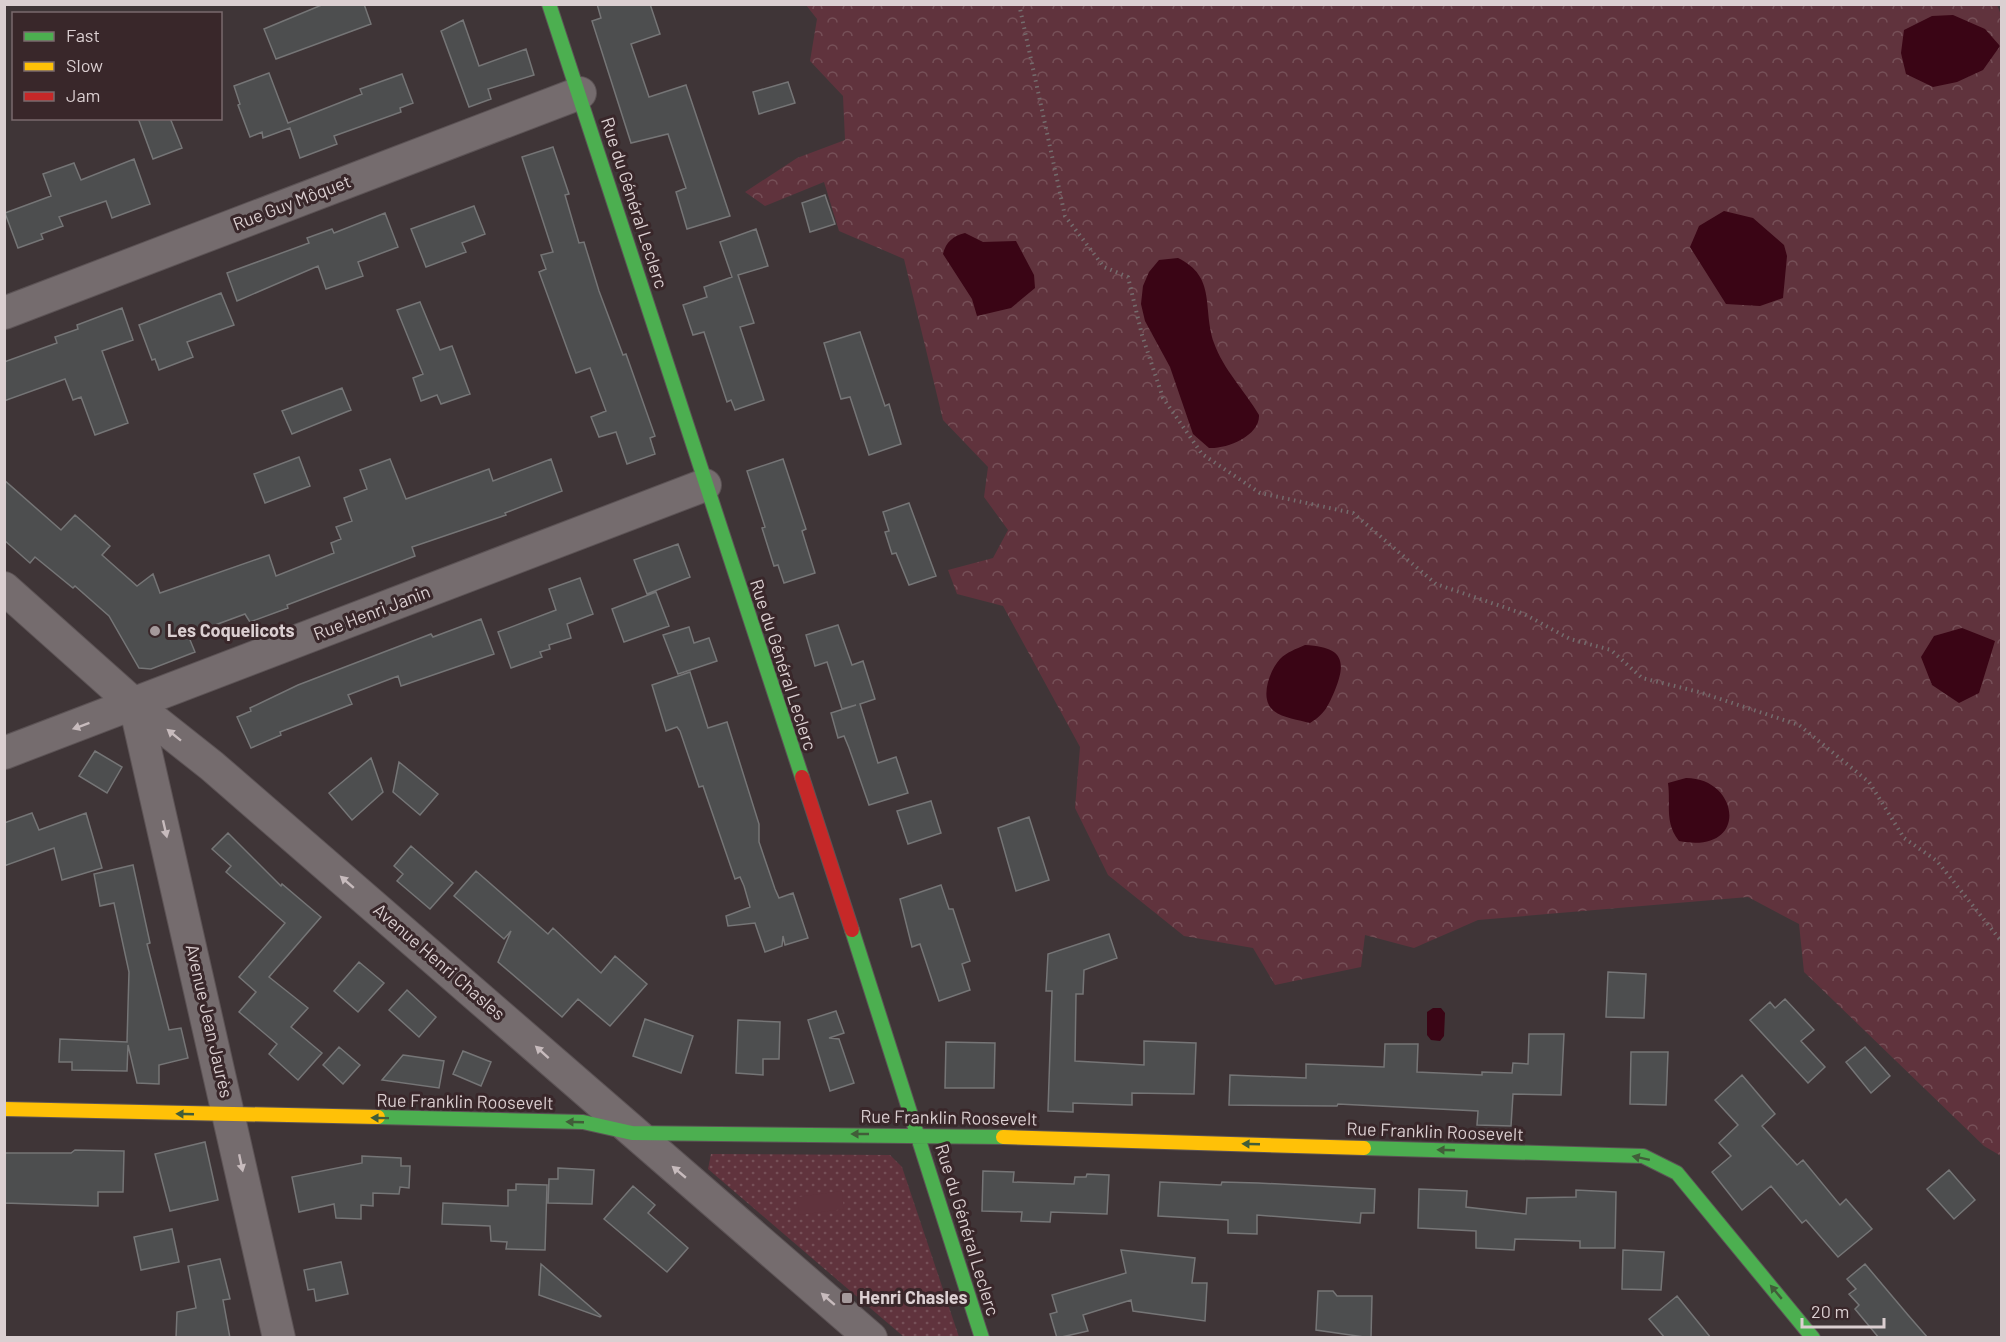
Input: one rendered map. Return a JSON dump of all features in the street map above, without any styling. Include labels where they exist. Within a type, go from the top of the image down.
[{"type":"street","name":"Rue du Général Leclerc","points":[[549,4],[580,93],[705,485],[918,1134],[982,1338]]},
{"type":"street","name":"Rue Guy Môquet","points":[[4,313],[580,93]]},
{"type":"street","name":"Rue Henri Janin","points":[[4,753],[135,705],[705,485]]},
{"type":"street","name":"Avenue Henri Chasles","points":[[4,588],[135,705],[212,766],[632,1133],[872,1338]]},
{"type":"street","name":"Avenue Jean Jaurès","points":[[135,705],[279,1338]]},
{"type":"street","name":"Rue Franklin Roosevelt","points":[[4,1109],[583,1122],[632,1133],[918,1134],[1643,1156],[1677,1173],[1813,1338]]},
{"type":"path","points":[[1019,4],[1065,216],[1104,267],[1128,277],[1142,335],[1163,398],[1203,454],[1260,493],[1353,513],[1436,584],[1524,614],[1570,639],[1611,650],[1642,678],[1699,692],[1799,725],[1869,782],[1904,838],[1937,861],[2001,942]]},
{"type":"green space","points":[[806,5],[1997,5],[2002,17],[2001,1156],[1984,1146],[1804,972],[1799,924],[1748,897],[1478,920],[1414,948],[1365,935],[1361,967],[1275,985],[1253,948],[1184,936],[1108,875],[1075,808],[1080,747],[1003,606],[957,594],[948,570],[993,558],[1008,530],[984,497],[988,467],[943,420],[904,259],[839,231],[824,182],[765,206],[745,192],[797,158],[845,140],[843,96],[810,61],[817,19]]},
{"type":"green space","points":[[711,1154],[890,1155],[902,1167],[959,1337],[904,1337],[708,1169]]},
{"type":"green space","points":[[842,1191],[844,1209],[799,1215],[797,1197]]},
{"type":"shaded area","points":[[1953,15],[1985,29],[2000,46],[1983,70],[1957,82],[1933,87],[1906,74],[1901,53],[1904,30],[1932,16]]},
{"type":"shaded area","points":[[1724,211],[1753,218],[1784,245],[1787,256],[1783,298],[1760,306],[1726,304],[1690,247],[1699,226]]},
{"type":"shaded area","points":[[965,233],[983,242],[1016,241],[1034,275],[1035,288],[1011,308],[977,316],[972,299],[943,254],[951,240]]},
{"type":"shaded area","points":[[1178,258],[1198,274],[1206,294],[1211,330],[1218,353],[1259,415],[1254,429],[1233,444],[1209,448],[1193,434],[1170,367],[1145,321],[1141,304],[1143,286],[1149,272],[1159,260]]},
{"type":"shaded area","points":[[1962,628],[1995,641],[1979,693],[1959,703],[1932,685],[1921,657],[1934,636]]},
{"type":"shaded area","points":[[1305,645],[1326,648],[1333,652],[1338,656],[1341,670],[1326,709],[1310,723],[1286,717],[1274,711],[1267,700],[1266,693],[1269,678],[1280,659]]},
{"type":"shaded area","points":[[1686,778],[1704,781],[1718,790],[1726,802],[1729,815],[1727,827],[1718,837],[1702,842],[1679,841],[1674,834],[1670,820],[1668,783]]},
{"type":"shaded area","points":[[1433,1008],[1441,1008],[1445,1013],[1444,1036],[1440,1041],[1431,1040],[1427,1035],[1427,1012]]},
{"type":"building","points":[[324,4],[364,4],[371,24],[276,59],[264,29]]},
{"type":"building","points":[[597,4],[650,4],[660,34],[631,44],[649,97],[686,85],[730,216],[687,229],[676,192],[686,188],[668,134],[631,143],[592,21],[601,18]]},
{"type":"building","points":[[463,20],[479,66],[526,49],[534,75],[488,89],[491,99],[469,107],[441,31]]},
{"type":"building","points":[[269,73],[288,123],[362,94],[360,89],[402,74],[413,103],[400,108],[401,112],[334,136],[337,144],[300,158],[290,128],[263,138],[262,132],[250,137],[238,105],[240,104],[234,86]]},
{"type":"building","points":[[788,82],[795,103],[759,114],[753,92]]},
{"type":"building","points":[[139,120],[171,120],[182,148],[153,159]]},
{"type":"building","points":[[553,147],[569,194],[565,195],[579,243],[584,242],[599,291],[623,355],[626,354],[655,436],[650,438],[655,454],[627,464],[616,432],[599,437],[591,417],[606,411],[590,368],[576,373],[539,272],[546,269],[541,255],[553,252],[522,157]]},
{"type":"building","points":[[134,159],[150,204],[112,218],[106,201],[59,217],[63,226],[41,234],[43,239],[18,248],[5,213],[51,196],[43,174],[74,163],[81,180]]},
{"type":"building","points":[[825,195],[835,224],[810,232],[802,203]]},
{"type":"building","points":[[474,206],[485,234],[462,243],[466,252],[426,267],[411,229]]},
{"type":"building","points":[[385,213],[398,247],[358,262],[363,276],[326,289],[318,266],[237,301],[227,273],[309,243],[307,238],[332,229],[334,233]]},
{"type":"building","points":[[756,229],[768,266],[738,275],[754,323],[740,327],[764,400],[735,410],[731,400],[727,402],[704,332],[693,335],[683,305],[707,297],[704,287],[732,277],[720,242]]},
{"type":"building","points":[[221,293],[234,325],[187,342],[193,357],[159,370],[155,359],[152,360],[139,325]]},
{"type":"building","points":[[420,302],[440,350],[452,346],[470,394],[441,404],[437,395],[421,401],[413,378],[423,374],[397,310]]},
{"type":"building","points":[[122,308],[133,340],[102,351],[128,423],[95,435],[81,397],[73,400],[65,379],[4,401],[4,362],[57,343],[55,337],[78,329],[77,325]]},
{"type":"building","points":[[860,332],[885,406],[889,404],[901,444],[869,455],[850,397],[841,399],[824,343]]},
{"type":"building","points":[[342,388],[351,410],[292,434],[282,411]]},
{"type":"building","points":[[299,457],[310,486],[265,503],[254,474]]},
{"type":"building","points":[[390,459],[406,499],[489,469],[493,481],[551,459],[562,491],[505,513],[506,515],[412,547],[415,556],[287,605],[288,608],[250,622],[245,614],[188,635],[195,652],[151,669],[139,668],[109,616],[75,586],[73,588],[35,557],[30,563],[4,540],[4,480],[61,530],[75,515],[110,546],[102,555],[137,586],[153,574],[160,593],[269,555],[276,576],[334,553],[331,543],[341,539],[336,527],[352,521],[344,498],[367,489],[360,470]]},
{"type":"building","points":[[783,459],[806,529],[802,531],[815,573],[784,583],[778,565],[774,566],[762,528],[765,527],[747,471]]},
{"type":"building","points":[[909,503],[936,576],[909,585],[896,553],[892,554],[885,532],[889,531],[883,512]]},
{"type":"building","points":[[678,544],[690,577],[647,594],[634,560]]},
{"type":"building","points":[[580,578],[593,614],[567,624],[571,638],[549,645],[550,649],[540,652],[542,657],[511,668],[498,632],[556,610],[549,589]]},
{"type":"building","points":[[656,592],[669,626],[624,642],[612,609]]},
{"type":"building","points":[[481,619],[494,654],[401,686],[398,676],[348,695],[352,704],[280,732],[281,735],[251,748],[237,717],[251,711],[250,708],[298,685],[431,634],[433,637]]},
{"type":"building","points":[[838,625],[852,665],[863,661],[875,699],[860,704],[878,763],[896,757],[908,793],[869,805],[849,748],[844,736],[838,738],[831,713],[856,705],[842,709],[827,662],[815,666],[806,635]]},
{"type":"building","points":[[689,627],[694,643],[709,638],[717,661],[678,674],[663,635]]},
{"type":"building","points":[[690,672],[708,728],[727,722],[759,824],[759,842],[775,889],[779,898],[793,893],[808,938],[785,945],[783,936],[782,946],[765,952],[755,923],[728,926],[726,916],[750,907],[744,886],[740,877],[735,879],[703,786],[699,787],[680,731],[677,727],[666,731],[652,685]]},
{"type":"building","points":[[95,751],[122,767],[107,793],[79,776]]},
{"type":"building","points":[[371,758],[383,792],[352,820],[329,793]]},
{"type":"building","points":[[399,762],[438,794],[420,815],[393,792]]},
{"type":"building","points":[[931,801],[941,833],[908,844],[897,811]]},
{"type":"building","points":[[32,813],[39,830],[86,813],[102,868],[62,880],[54,848],[4,866],[4,823]]},
{"type":"building","points":[[1029,817],[1049,880],[1016,891],[998,828]]},
{"type":"building","points":[[228,833],[281,886],[282,884],[321,917],[269,977],[308,1008],[291,1027],[322,1053],[298,1080],[269,1054],[277,1044],[239,1012],[256,992],[239,977],[285,923],[226,872],[231,866],[212,849]]},
{"type":"building","points":[[411,846],[453,883],[430,909],[397,881],[403,874],[394,866]]},
{"type":"building","points":[[133,865],[150,943],[147,944],[169,1030],[181,1028],[188,1058],[159,1065],[159,1084],[137,1083],[128,1045],[127,1071],[72,1070],[72,1062],[59,1062],[60,1039],[127,1042],[129,972],[114,903],[100,906],[94,874]]},
{"type":"building","points":[[476,871],[548,934],[553,928],[601,973],[615,956],[647,984],[610,1026],[578,999],[562,1017],[498,962],[511,931],[504,939],[454,896]]},
{"type":"building","points":[[941,885],[949,909],[953,909],[970,961],[962,964],[970,990],[939,1001],[920,944],[912,947],[900,899]]},
{"type":"building","points":[[1109,934],[1117,958],[1084,970],[1083,994],[1076,994],[1075,1061],[1144,1065],[1144,1041],[1196,1043],[1194,1094],[1132,1093],[1132,1105],[1073,1103],[1073,1112],[1048,1111],[1052,991],[1046,991],[1048,954]]},
{"type":"building","points":[[359,962],[384,983],[358,1012],[334,991]]},
{"type":"building","points":[[1608,972],[1646,974],[1644,1018],[1606,1017]]},
{"type":"building","points":[[407,990],[436,1017],[419,1037],[389,1010]]},
{"type":"building","points":[[1785,999],[1814,1030],[1801,1041],[1825,1067],[1808,1083],[1750,1020],[1770,1002],[1775,1008]]},
{"type":"building","points":[[836,1011],[844,1033],[829,1038],[839,1039],[854,1083],[830,1091],[808,1020]]},
{"type":"building","points":[[645,1019],[693,1036],[681,1073],[633,1056]]},
{"type":"building","points":[[738,1020],[780,1022],[779,1059],[763,1059],[763,1075],[736,1073]]},
{"type":"building","points":[[1529,1034],[1564,1034],[1561,1095],[1513,1094],[1511,1126],[1477,1125],[1478,1111],[1338,1104],[1337,1106],[1229,1105],[1230,1075],[1306,1078],[1306,1064],[1384,1067],[1385,1044],[1418,1044],[1417,1072],[1482,1075],[1482,1072],[1512,1073],[1513,1063],[1528,1064]]},
{"type":"building","points":[[946,1042],[995,1043],[994,1088],[945,1088]]},
{"type":"building","points":[[339,1047],[360,1065],[343,1084],[323,1065]]},
{"type":"building","points":[[1865,1047],[1890,1076],[1871,1093],[1846,1062]]},
{"type":"building","points":[[463,1051],[491,1062],[481,1086],[453,1074]]},
{"type":"building","points":[[1631,1052],[1668,1052],[1666,1105],[1630,1104]]},
{"type":"building","points":[[403,1055],[444,1061],[439,1088],[382,1080]]},
{"type":"building","points":[[1742,1075],[1775,1114],[1762,1126],[1797,1165],[1803,1160],[1840,1205],[1846,1199],[1872,1229],[1838,1257],[1806,1220],[1802,1223],[1771,1186],[1742,1210],[1712,1172],[1731,1156],[1719,1143],[1738,1125],[1715,1100]]},
{"type":"building","points":[[205,1142],[218,1200],[170,1211],[155,1154]]},
{"type":"building","points":[[75,1150],[124,1151],[123,1192],[98,1192],[98,1206],[4,1203],[4,1153],[71,1153]]},
{"type":"building","points":[[362,1156],[401,1158],[401,1166],[410,1166],[409,1188],[400,1187],[399,1194],[373,1193],[373,1206],[361,1205],[361,1219],[336,1218],[334,1204],[299,1212],[292,1177],[362,1163]]},
{"type":"building","points":[[558,1168],[594,1170],[592,1204],[548,1203],[549,1179],[558,1179]]},
{"type":"building","points":[[1949,1170],[1975,1200],[1954,1219],[1927,1189]]},
{"type":"building","points":[[983,1171],[1014,1172],[1013,1182],[1074,1184],[1075,1177],[1086,1177],[1087,1174],[1109,1175],[1107,1214],[1051,1212],[1050,1222],[1021,1221],[1022,1212],[982,1211]]},
{"type":"building","points":[[1160,1182],[1221,1185],[1222,1182],[1258,1183],[1375,1189],[1374,1213],[1361,1213],[1360,1223],[1257,1215],[1257,1234],[1228,1233],[1228,1220],[1158,1216]]},
{"type":"building","points":[[516,1184],[547,1185],[545,1250],[506,1249],[507,1242],[491,1241],[490,1226],[442,1224],[443,1203],[508,1206],[508,1190],[516,1190]]},
{"type":"building","points":[[633,1186],[655,1205],[648,1213],[688,1248],[667,1272],[604,1219]]},
{"type":"building","points":[[1419,1189],[1467,1191],[1466,1207],[1526,1214],[1527,1198],[1576,1197],[1576,1190],[1616,1192],[1615,1248],[1580,1248],[1580,1241],[1515,1239],[1514,1250],[1476,1248],[1476,1231],[1418,1228]]},
{"type":"building","points":[[172,1229],[179,1262],[141,1270],[134,1237]]},
{"type":"building","points":[[1121,1250],[1195,1258],[1192,1283],[1207,1283],[1205,1321],[1133,1311],[1131,1300],[1083,1315],[1088,1331],[1057,1338],[1050,1314],[1057,1312],[1052,1295],[1126,1273]]},
{"type":"building","points":[[1623,1250],[1664,1252],[1661,1290],[1622,1289]]},
{"type":"building","points":[[220,1259],[230,1299],[223,1300],[230,1338],[176,1338],[177,1312],[196,1308],[188,1266]]},
{"type":"building","points":[[341,1262],[348,1294],[316,1301],[314,1289],[308,1290],[304,1270]]},
{"type":"building","points":[[541,1264],[601,1316],[539,1295]]},
{"type":"building","points":[[1865,1264],[1928,1338],[1879,1338],[1855,1309],[1859,1305],[1849,1294],[1856,1289],[1847,1279]]},
{"type":"building","points":[[1318,1291],[1333,1291],[1337,1296],[1372,1296],[1371,1338],[1316,1330]]},
{"type":"building","points":[[1677,1296],[1711,1338],[1665,1338],[1649,1319]]},
{"type":"traffic: fast","points":[[549,4],[802,777]]},
{"type":"traffic: fast","points":[[852,930],[982,1338]]},
{"type":"traffic: fast","points":[[378,1117],[583,1122],[632,1133],[1003,1137]]},
{"type":"traffic: fast","points":[[1364,1148],[1643,1156],[1677,1173],[1813,1338]]},
{"type":"traffic: slow","points":[[4,1109],[378,1117]]},
{"type":"traffic: slow","points":[[1003,1137],[1364,1148]]},
{"type":"traffic: jam","points":[[802,777],[852,930]]},
{"type":"place","name":"Les Coquelicots","points":[[155,631]]},
{"type":"place","name":"Henri Chasles","points":[[847,1298]]}]
